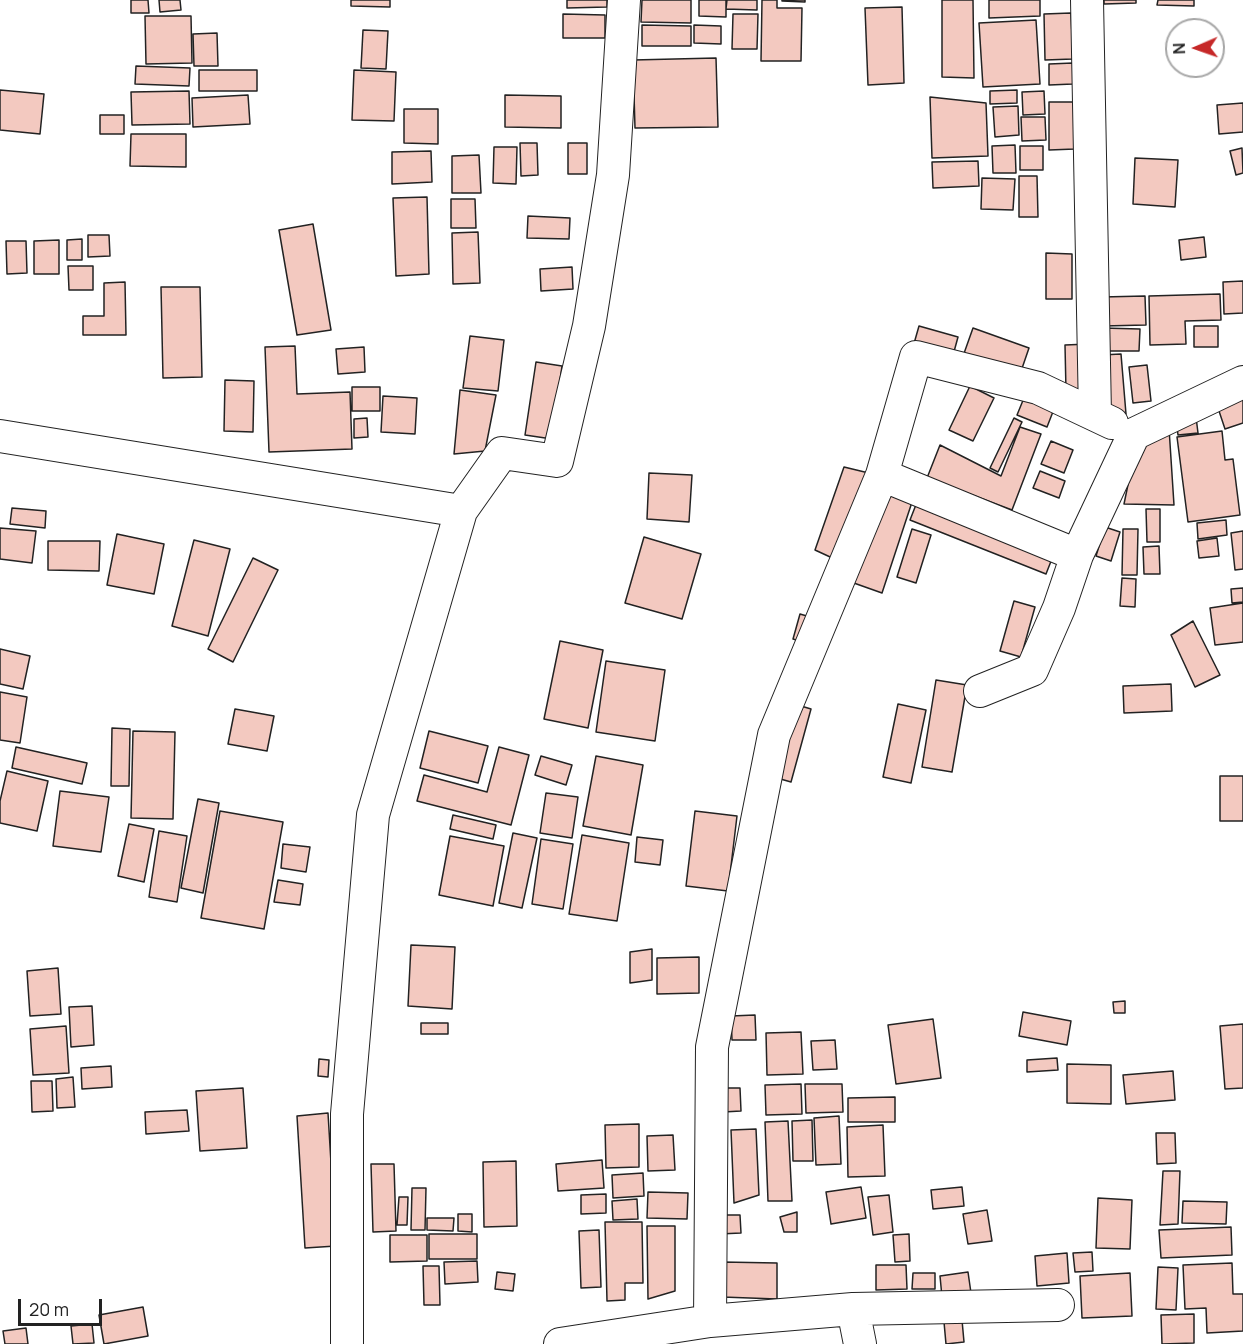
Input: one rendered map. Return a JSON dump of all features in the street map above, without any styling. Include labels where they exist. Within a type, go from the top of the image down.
[{"type":"street","points":[[347,1344],[347,1114],[374,815],[461,511],[502,453],[557,461],[589,326],[613,175],[624,0]]},
{"type":"street","points":[[1087,0],[1095,414]]},
{"type":"street","points":[[710,1321],[712,1047],[774,735],[882,475],[916,357],[1038,388],[1134,434]]},
{"type":"street","points":[[980,691],[1032,670],[1059,608],[1077,555],[1134,434],[1243,381]]},
{"type":"street","points":[[0,436],[461,511]]},
{"type":"street","points":[[882,475],[1077,555]]},
{"type":"street","points":[[560,1344],[710,1321],[853,1309],[1058,1305]]},
{"type":"street","points":[[853,1309],[860,1344]]},
{"type":"building","points":[[131,0],[148,0],[149,13],[131,13]]},
{"type":"building","points":[[159,0],[180,0],[181,10],[160,12]]},
{"type":"building","points":[[351,0],[390,0],[390,7],[351,6]]},
{"type":"building","points":[[567,0],[607,0],[607,7],[567,8]]},
{"type":"building","points":[[642,0],[691,0],[691,23],[641,22]]},
{"type":"building","points":[[699,0],[726,0],[726,17],[699,16]]},
{"type":"building","points":[[727,0],[757,0],[757,10],[726,9]]},
{"type":"building","points":[[762,0],[777,0],[777,8],[802,8],[801,61],[761,61]]},
{"type":"building","points":[[805,0],[805,2],[782,1]]},
{"type":"building","points":[[942,0],[973,0],[974,78],[942,77]]},
{"type":"building","points":[[989,0],[1040,0],[1040,16],[989,18]]},
{"type":"building","points":[[1104,0],[1136,0],[1136,3],[1104,4]]},
{"type":"building","points":[[1158,0],[1194,0],[1194,6],[1157,5]]},
{"type":"building","points":[[902,7],[904,83],[868,85],[865,8]]},
{"type":"building","points":[[1071,13],[1073,59],[1045,60],[1044,14]]},
{"type":"building","points":[[563,14],[605,15],[605,38],[563,38]]},
{"type":"building","points":[[733,14],[758,14],[757,49],[732,49]]},
{"type":"building","points":[[145,16],[191,16],[192,63],[146,64]]},
{"type":"building","points":[[1036,20],[1040,84],[983,87],[979,23]]},
{"type":"building","points":[[642,25],[691,26],[691,46],[642,46]]},
{"type":"building","points":[[694,25],[721,26],[721,44],[694,43]]},
{"type":"building","points":[[363,30],[388,31],[386,69],[361,68]]},
{"type":"building","points":[[217,33],[218,66],[194,66],[193,34]]},
{"type":"building","points":[[716,58],[718,127],[635,128],[633,60]]},
{"type":"building","points":[[1073,63],[1073,84],[1049,85],[1049,64]]},
{"type":"building","points":[[136,66],[190,68],[189,86],[135,84]]},
{"type":"building","points":[[199,70],[257,70],[257,91],[199,91]]},
{"type":"building","points":[[354,70],[396,72],[394,121],[352,120]]},
{"type":"building","points":[[0,90],[44,94],[40,134],[0,130]]},
{"type":"building","points":[[1017,90],[1017,103],[990,104],[990,91]]},
{"type":"building","points":[[189,91],[190,124],[132,125],[131,92]]},
{"type":"building","points":[[1044,91],[1045,114],[1023,115],[1022,92]]},
{"type":"building","points":[[248,95],[250,124],[193,127],[192,98]]},
{"type":"building","points":[[505,95],[561,96],[561,128],[505,127]]},
{"type":"building","points":[[930,97],[986,103],[988,156],[932,158]]},
{"type":"building","points":[[1049,102],[1075,102],[1075,149],[1049,150]]},
{"type":"building","points":[[1243,103],[1243,132],[1219,134],[1217,105]]},
{"type":"building","points":[[1018,106],[1019,135],[995,137],[993,107]]},
{"type":"building","points":[[404,109],[438,109],[438,144],[404,143]]},
{"type":"building","points":[[100,115],[124,115],[124,134],[100,134]]},
{"type":"building","points":[[1021,117],[1045,117],[1046,140],[1022,141]]},
{"type":"building","points":[[131,134],[186,134],[186,167],[130,166]]},
{"type":"building","points":[[520,143],[537,143],[538,175],[521,176]]},
{"type":"building","points":[[568,143],[587,143],[587,174],[568,174]]},
{"type":"building","points":[[1015,145],[1016,173],[993,173],[992,146]]},
{"type":"building","points":[[1020,146],[1043,146],[1043,170],[1020,170]]},
{"type":"building","points":[[494,147],[517,147],[516,184],[493,183]]},
{"type":"building","points":[[1242,148],[1243,173],[1236,175],[1230,151]]},
{"type":"building","points":[[431,151],[432,182],[392,184],[392,152]]},
{"type":"building","points":[[479,155],[481,193],[452,193],[452,156]]},
{"type":"building","points":[[1135,158],[1178,160],[1175,207],[1133,204]]},
{"type":"building","points":[[978,161],[979,186],[933,188],[932,162]]},
{"type":"building","points":[[1019,176],[1037,176],[1038,217],[1019,217]]},
{"type":"building","points":[[982,178],[1015,179],[1013,210],[981,209]]},
{"type":"building","points":[[427,197],[429,274],[396,276],[393,198]]},
{"type":"building","points":[[451,199],[475,199],[476,228],[451,228]]},
{"type":"building","points":[[528,216],[570,218],[569,239],[527,238]]},
{"type":"building","points":[[313,224],[331,330],[297,335],[279,230]]},
{"type":"building","points":[[478,232],[480,283],[453,284],[452,233]]},
{"type":"building","points":[[88,235],[109,235],[110,256],[88,257]]},
{"type":"building","points":[[1204,237],[1206,257],[1181,260],[1179,240]]},
{"type":"building","points":[[82,239],[82,260],[67,260],[67,240]]},
{"type":"building","points":[[59,240],[59,274],[34,274],[34,241]]},
{"type":"building","points":[[6,241],[26,241],[27,273],[7,274]]},
{"type":"building","points":[[1046,253],[1072,254],[1072,299],[1046,299]]},
{"type":"building","points":[[68,266],[93,266],[93,290],[69,290]]},
{"type":"building","points":[[572,267],[573,289],[541,291],[540,269]]},
{"type":"building","points":[[1243,281],[1243,313],[1224,314],[1223,282]]},
{"type":"building","points":[[125,282],[126,335],[83,335],[83,316],[104,316],[104,283]]},
{"type":"building","points":[[161,287],[200,287],[202,377],[163,378]]},
{"type":"building","points":[[1220,294],[1221,320],[1185,321],[1186,344],[1150,345],[1149,296]]},
{"type":"building","points":[[1145,296],[1146,325],[1103,326],[1102,297]]},
{"type":"building","points":[[919,326],[958,337],[952,359],[913,347]]},
{"type":"building","points":[[1194,326],[1218,326],[1218,347],[1194,347]]},
{"type":"building","points":[[973,328],[1029,348],[1018,380],[962,359]]},
{"type":"building","points":[[1102,328],[1140,329],[1139,351],[1102,351]]},
{"type":"building","points":[[470,336],[504,340],[498,391],[463,388]]},
{"type":"building","points":[[1089,344],[1090,394],[1066,391],[1065,345]]},
{"type":"building","points":[[295,346],[297,394],[350,392],[352,449],[269,452],[265,347]]},
{"type":"building","points":[[364,347],[365,372],[338,374],[336,349]]},
{"type":"building","points":[[1121,354],[1126,414],[1103,407],[1101,355]]},
{"type":"building","points":[[536,362],[562,366],[552,439],[525,435]]},
{"type":"building","points":[[1147,365],[1151,401],[1133,403],[1129,367]]},
{"type":"building","points":[[225,380],[254,381],[253,432],[224,431]]},
{"type":"building","points":[[970,386],[994,398],[973,441],[949,430]]},
{"type":"building","points":[[352,387],[380,387],[380,411],[352,411]]},
{"type":"building","points":[[460,390],[496,395],[485,451],[454,454]]},
{"type":"building","points":[[1026,393],[1056,404],[1047,427],[1017,415]]},
{"type":"building","points":[[383,396],[417,398],[415,434],[381,432]]},
{"type":"building","points":[[1243,397],[1243,423],[1225,429],[1217,405]]},
{"type":"building","points":[[1196,417],[1198,433],[1178,435],[1176,420]]},
{"type":"building","points":[[367,418],[368,437],[354,438],[354,419]]},
{"type":"building","points":[[1014,418],[1022,422],[998,472],[990,468]]},
{"type":"building","points":[[1020,427],[1041,434],[1012,510],[927,478],[940,445],[1001,476]]},
{"type":"building","points":[[1169,428],[1174,505],[1124,504],[1131,470],[1147,438]]},
{"type":"building","points":[[1222,431],[1225,460],[1233,459],[1240,515],[1188,522],[1177,437]]},
{"type":"building","points":[[1051,441],[1073,450],[1064,473],[1041,464]]},
{"type":"building","points":[[844,467],[877,475],[841,562],[815,550]]},
{"type":"building","points":[[1040,471],[1065,481],[1059,498],[1033,488]]},
{"type":"building","points":[[649,473],[692,475],[689,522],[647,519]]},
{"type":"building","points":[[884,483],[915,493],[882,593],[851,582]]},
{"type":"building","points":[[919,497],[1055,551],[1046,574],[910,520]]},
{"type":"building","points":[[12,508],[46,511],[45,528],[10,524]]},
{"type":"building","points":[[1146,509],[1160,509],[1160,542],[1147,542]]},
{"type":"building","points":[[1226,520],[1227,535],[1198,539],[1197,523]]},
{"type":"building","points":[[1105,527],[1120,532],[1111,561],[1096,556]]},
{"type":"building","points":[[0,528],[36,531],[32,563],[0,559]]},
{"type":"building","points":[[912,529],[931,535],[916,583],[897,577]]},
{"type":"building","points":[[1123,529],[1138,529],[1137,575],[1122,575]]},
{"type":"building","points":[[1243,531],[1243,569],[1235,570],[1231,533]]},
{"type":"building","points":[[117,534],[164,544],[154,594],[107,585]]},
{"type":"building","points":[[644,537],[701,554],[682,619],[625,603]]},
{"type":"building","points":[[1217,538],[1219,556],[1199,558],[1197,541]]},
{"type":"building","points":[[194,540],[230,549],[208,636],[172,626]]},
{"type":"building","points":[[48,541],[100,541],[99,571],[48,570]]},
{"type":"building","points":[[1159,546],[1160,574],[1144,574],[1143,547]]},
{"type":"building","points":[[253,558],[278,570],[233,662],[208,649]]},
{"type":"building","points":[[1122,578],[1136,579],[1135,607],[1120,606]]},
{"type":"building","points":[[1243,588],[1243,602],[1232,603],[1231,589]]},
{"type":"building","points":[[1014,601],[1035,607],[1021,657],[1000,651]]},
{"type":"building","points":[[1243,603],[1243,642],[1215,645],[1210,608]]},
{"type":"building","points":[[800,614],[817,619],[809,644],[793,639]]},
{"type":"building","points":[[1193,621],[1220,675],[1195,687],[1171,635]]},
{"type":"building","points":[[560,641],[603,650],[588,728],[544,719]]},
{"type":"building","points":[[0,649],[30,656],[23,689],[0,684]]},
{"type":"building","points":[[606,661],[665,670],[655,741],[596,732]]},
{"type":"building","points":[[936,680],[967,685],[952,772],[922,767]]},
{"type":"building","points":[[1171,684],[1172,711],[1124,713],[1123,686]]},
{"type":"building","points":[[0,692],[27,697],[20,743],[0,740]]},
{"type":"building","points":[[791,703],[811,709],[791,782],[770,776]]},
{"type":"building","points":[[898,704],[926,710],[911,783],[883,777]]},
{"type":"building","points":[[235,709],[274,716],[267,751],[228,744]]},
{"type":"building","points":[[112,728],[130,729],[129,786],[111,786]]},
{"type":"building","points":[[133,731],[175,732],[173,819],[131,818]]},
{"type":"building","points":[[429,731],[488,746],[478,783],[420,768]]},
{"type":"building","points":[[16,747],[87,763],[82,784],[12,768]]},
{"type":"building","points":[[499,747],[529,755],[511,825],[417,801],[424,775],[487,792]]},
{"type":"building","points":[[541,756],[572,765],[566,785],[535,775]]},
{"type":"building","points":[[596,756],[643,765],[631,835],[583,826]]},
{"type":"building","points":[[7,771],[48,781],[37,831],[0,823],[0,801]]},
{"type":"building","points":[[1220,776],[1243,776],[1243,821],[1220,821]]},
{"type":"building","points":[[60,791],[109,797],[101,852],[53,846]]},
{"type":"building","points":[[546,793],[578,797],[572,838],[540,833]]},
{"type":"building","points":[[198,799],[219,803],[203,893],[181,888]]},
{"type":"building","points":[[220,811],[283,822],[264,929],[201,918]]},
{"type":"building","points":[[695,811],[737,816],[728,891],[686,886]]},
{"type":"building","points":[[453,815],[496,825],[493,839],[450,829]]},
{"type":"building","points":[[129,824],[154,829],[144,882],[118,876]]},
{"type":"building","points":[[159,831],[187,836],[177,902],[149,897]]},
{"type":"building","points":[[513,833],[537,838],[522,908],[499,903]]},
{"type":"building","points":[[582,835],[629,843],[617,921],[569,914]]},
{"type":"building","points":[[450,836],[504,846],[493,906],[439,895]]},
{"type":"building","points":[[637,837],[663,840],[660,865],[635,862]]},
{"type":"building","points":[[541,839],[573,844],[563,909],[532,904]]},
{"type":"building","points":[[283,844],[310,847],[306,872],[281,868]]},
{"type":"building","points":[[278,880],[303,884],[300,905],[274,902]]},
{"type":"building","points":[[411,945],[455,947],[452,1009],[408,1006]]},
{"type":"building","points":[[652,949],[652,980],[630,983],[630,952]]},
{"type":"building","points":[[699,957],[699,993],[657,994],[657,958]]},
{"type":"building","points":[[58,968],[61,1014],[30,1016],[27,971]]},
{"type":"building","points":[[1125,1001],[1125,1013],[1114,1013],[1113,1002]]},
{"type":"building","points":[[92,1006],[94,1045],[71,1047],[69,1007]]},
{"type":"building","points":[[1023,1012],[1071,1021],[1067,1045],[1019,1036]]},
{"type":"building","points":[[755,1015],[756,1040],[732,1040],[731,1016]]},
{"type":"building","points":[[933,1019],[941,1078],[896,1084],[888,1025]]},
{"type":"building","points":[[421,1023],[448,1023],[448,1034],[421,1034]]},
{"type":"building","points":[[1243,1024],[1243,1088],[1225,1089],[1220,1026]]},
{"type":"building","points":[[66,1026],[69,1073],[33,1075],[30,1029]]},
{"type":"building","points":[[801,1032],[803,1074],[767,1075],[766,1033]]},
{"type":"building","points":[[835,1040],[837,1069],[813,1070],[811,1041]]},
{"type":"building","points":[[1057,1058],[1058,1070],[1027,1072],[1027,1060]]},
{"type":"building","points":[[319,1059],[329,1060],[328,1077],[318,1076]]},
{"type":"building","points":[[1067,1064],[1111,1065],[1111,1104],[1067,1103]]},
{"type":"building","points":[[111,1066],[112,1087],[82,1089],[81,1068]]},
{"type":"building","points":[[1173,1071],[1175,1100],[1126,1104],[1123,1075]]},
{"type":"building","points":[[73,1077],[75,1107],[57,1108],[56,1079]]},
{"type":"building","points":[[31,1081],[52,1081],[53,1111],[32,1112]]},
{"type":"building","points":[[801,1084],[802,1114],[766,1115],[765,1085]]},
{"type":"building","points":[[805,1084],[842,1084],[843,1112],[806,1113]]},
{"type":"building","points":[[243,1088],[247,1148],[200,1151],[196,1091]]},
{"type":"building","points":[[722,1088],[740,1088],[741,1111],[723,1112]]},
{"type":"building","points":[[895,1097],[895,1122],[848,1122],[848,1098]]},
{"type":"building","points":[[187,1110],[189,1131],[146,1134],[145,1112]]},
{"type":"building","points":[[328,1113],[336,1246],[305,1248],[297,1116]]},
{"type":"building","points":[[839,1116],[841,1164],[816,1165],[814,1118]]},
{"type":"building","points":[[812,1120],[813,1161],[793,1161],[792,1121]]},
{"type":"building","points":[[788,1121],[792,1201],[768,1201],[765,1122]]},
{"type":"building","points":[[639,1124],[639,1167],[606,1168],[605,1125]]},
{"type":"building","points":[[883,1125],[885,1176],[848,1177],[847,1127]]},
{"type":"building","points":[[756,1129],[759,1195],[734,1203],[731,1130]]},
{"type":"building","points":[[1156,1133],[1175,1133],[1176,1163],[1157,1164]]},
{"type":"building","points":[[673,1135],[675,1170],[648,1171],[647,1136]]},
{"type":"building","points":[[602,1160],[604,1188],[558,1191],[556,1164]]},
{"type":"building","points":[[516,1161],[517,1226],[484,1227],[483,1162]]},
{"type":"building","points":[[371,1164],[394,1164],[396,1231],[373,1232]]},
{"type":"building","points":[[1163,1171],[1180,1171],[1178,1224],[1160,1225]]},
{"type":"building","points":[[643,1173],[644,1196],[613,1198],[612,1175]]},
{"type":"building","points":[[861,1187],[866,1218],[831,1224],[826,1192]]},
{"type":"building","points":[[962,1187],[964,1206],[933,1209],[931,1190]]},
{"type":"building","points":[[412,1188],[426,1188],[425,1230],[411,1230]]},
{"type":"building","points":[[648,1192],[688,1193],[687,1219],[647,1218]]},
{"type":"building","points":[[606,1194],[606,1213],[581,1214],[581,1195]]},
{"type":"building","points":[[889,1195],[893,1232],[873,1235],[868,1197]]},
{"type":"building","points":[[399,1197],[408,1197],[407,1225],[397,1225]]},
{"type":"building","points":[[1098,1198],[1132,1200],[1130,1249],[1096,1248]]},
{"type":"building","points":[[637,1199],[638,1219],[613,1220],[612,1201]]},
{"type":"building","points":[[1183,1201],[1227,1202],[1226,1224],[1182,1223]]},
{"type":"building","points":[[987,1210],[992,1241],[968,1244],[963,1214]]},
{"type":"building","points":[[797,1212],[797,1232],[784,1232],[780,1217]]},
{"type":"building","points":[[458,1214],[472,1214],[472,1232],[458,1231]]},
{"type":"building","points":[[719,1215],[740,1215],[741,1233],[719,1234]]},
{"type":"building","points":[[427,1218],[454,1218],[453,1231],[427,1230]]},
{"type":"building","points":[[605,1222],[642,1222],[643,1283],[625,1283],[625,1300],[607,1301]]},
{"type":"building","points":[[647,1226],[675,1226],[675,1291],[648,1299]]},
{"type":"building","points":[[1231,1227],[1232,1255],[1161,1258],[1159,1230]]},
{"type":"building","points":[[599,1230],[601,1287],[581,1288],[579,1231]]},
{"type":"building","points":[[429,1234],[477,1234],[477,1259],[429,1259]]},
{"type":"building","points":[[909,1234],[910,1261],[895,1262],[893,1235]]},
{"type":"building","points":[[390,1235],[427,1235],[427,1261],[390,1262]]},
{"type":"building","points":[[1092,1252],[1093,1271],[1075,1272],[1073,1253]]},
{"type":"building","points":[[1067,1253],[1069,1283],[1037,1286],[1035,1256]]},
{"type":"building","points":[[477,1261],[478,1282],[445,1284],[444,1262]]},
{"type":"building","points":[[722,1262],[777,1263],[777,1299],[722,1297]]},
{"type":"building","points":[[1232,1263],[1233,1294],[1243,1294],[1243,1331],[1207,1333],[1206,1308],[1185,1309],[1183,1265]]},
{"type":"building","points":[[876,1265],[906,1265],[907,1289],[876,1290]]},
{"type":"building","points":[[423,1266],[439,1266],[440,1305],[424,1305]]},
{"type":"building","points":[[1158,1267],[1178,1268],[1176,1310],[1156,1309]]},
{"type":"building","points":[[497,1272],[515,1274],[513,1291],[495,1289]]},
{"type":"building","points":[[968,1272],[971,1293],[942,1297],[940,1276]]},
{"type":"building","points":[[913,1273],[935,1273],[935,1289],[912,1289]]},
{"type":"building","points":[[1130,1273],[1132,1316],[1082,1318],[1080,1276]]},
{"type":"building","points":[[143,1307],[148,1336],[104,1344],[99,1315]]},
{"type":"building","points":[[961,1309],[964,1342],[946,1344],[943,1311]]},
{"type":"building","points":[[1194,1314],[1194,1343],[1162,1344],[1161,1315]]},
{"type":"building","points":[[92,1324],[94,1343],[73,1344],[71,1326]]},
{"type":"building","points":[[26,1328],[28,1344],[5,1344],[3,1331]]}]
